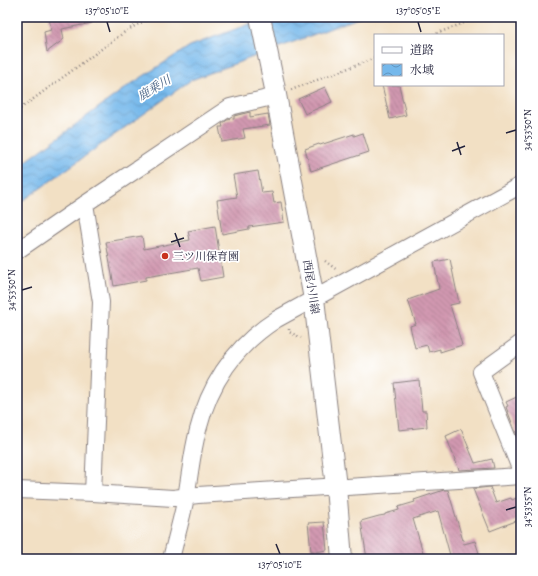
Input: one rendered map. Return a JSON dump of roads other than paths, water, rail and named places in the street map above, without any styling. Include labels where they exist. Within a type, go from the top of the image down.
[{"type":"main road","name":"西尾小川線","points":[[260,17],[314,299],[336,487],[342,559]]},
{"type":"street","points":[[17,251],[230,107],[275,90]]},
{"type":"street","points":[[171,559],[186,497],[197,431],[209,396],[224,370],[249,339],[277,319],[521,185]]},
{"type":"street","points":[[85,204],[102,302],[93,493]]},
{"type":"street","points":[[521,344],[481,372],[521,471]]},
{"type":"street","points":[[17,490],[173,498],[324,487],[521,476]]},
{"type":"water","name":"鹿乗川","points":[[268,17],[361,17],[191,80],[17,205],[17,168],[125,88],[190,46]]},
{"type":"place","name":"三ツ川保育園","points":[[165,256]]}]
